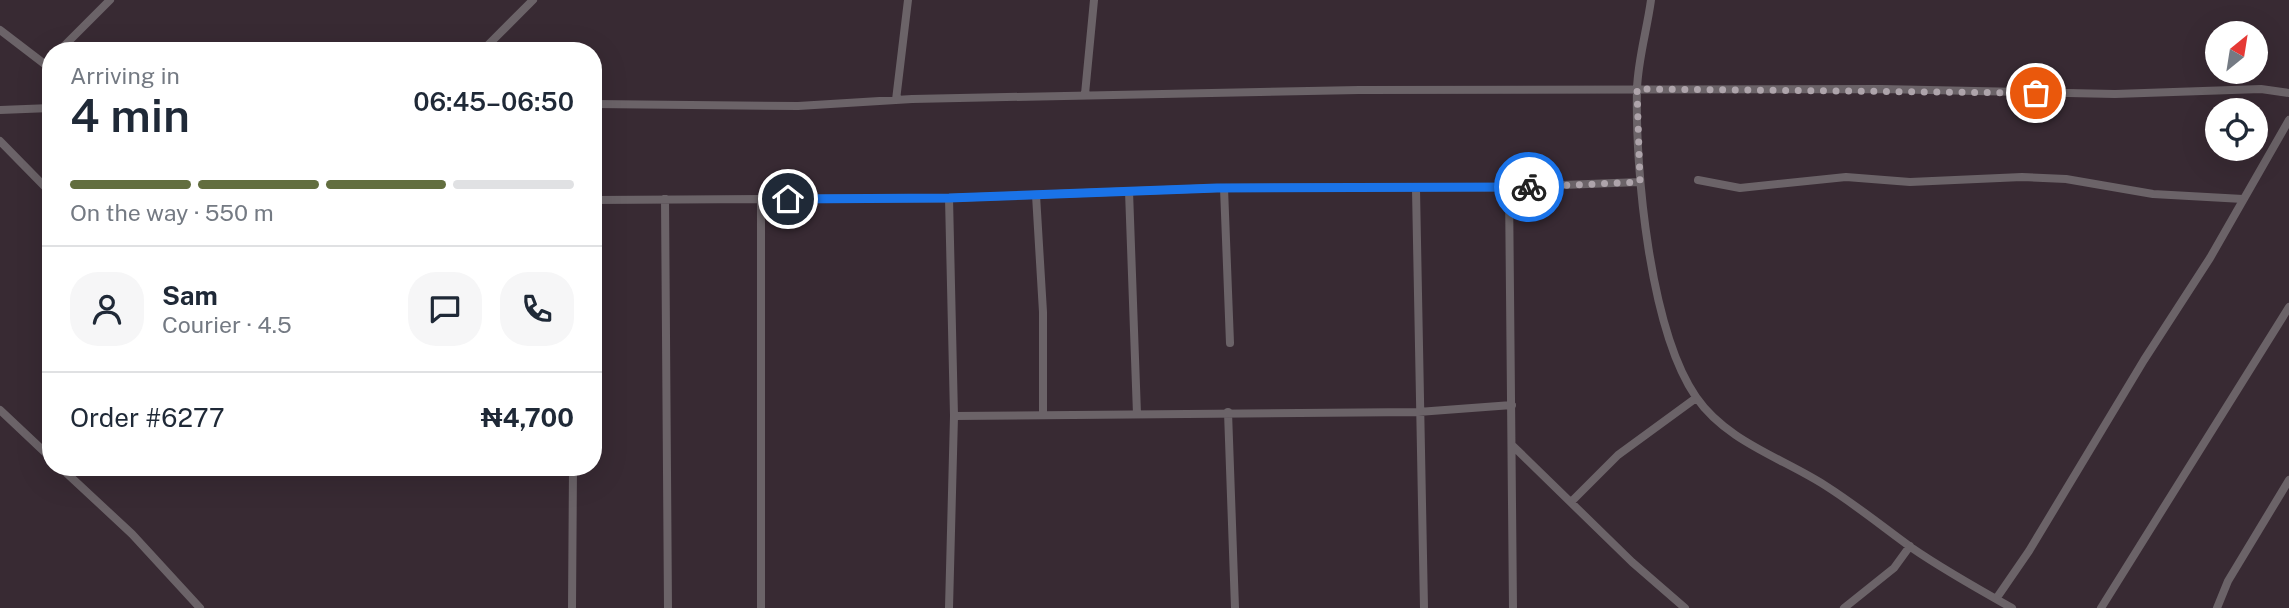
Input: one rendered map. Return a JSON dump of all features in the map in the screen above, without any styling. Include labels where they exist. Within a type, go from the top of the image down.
[{"type":"street","points":[[68,42],[110,0]]},
{"type":"street","points":[[491,42],[533,0]]},
{"type":"street","points":[[896,100],[908,0]]},
{"type":"street","points":[[1085,94],[1094,0]]},
{"type":"street","points":[[1651,0],[1637,89],[1640,182],[1651,257],[1674,356],[1696,398],[1714,419],[1739,438],[1822,483],[1873,516],[1910,547],[2012,608]]},
{"type":"street","points":[[0,30],[42,59]]},
{"type":"street","points":[[602,104],[798,106],[1085,94],[1637,89],[1881,89],[2115,94],[2261,89],[2289,93]]},
{"type":"street","points":[[0,110],[42,108]]},
{"type":"street","points":[[1996,599],[2029,551],[2105,422],[2210,258],[2289,120]]},
{"type":"street","points":[[0,141],[42,184]]},
{"type":"street","points":[[1698,180],[1740,188],[1846,177],[1910,182],[2022,177],[2066,179],[2152,194],[2243,199]]},
{"type":"street","points":[[602,200],[949,198],[1224,188],[1509,187],[1640,182]]},
{"type":"street","points":[[1509,187],[1513,608]]},
{"type":"street","points":[[1224,188],[1230,343]]},
{"type":"street","points":[[1416,188],[1418,412],[1424,608]]},
{"type":"street","points":[[1129,191],[1137,414]]},
{"type":"street","points":[[1036,195],[1043,312],[1043,415]]},
{"type":"street","points":[[948,608],[954,416],[949,198]]},
{"type":"street","points":[[665,199],[668,608]]},
{"type":"street","points":[[761,199],[761,608]]},
{"type":"street","points":[[2101,608],[2289,307]]},
{"type":"street","points":[[1570,502],[1618,455],[1696,398]]},
{"type":"street","points":[[954,416],[1418,412],[1512,405]]},
{"type":"street","points":[[0,411],[42,450]]},
{"type":"street","points":[[1228,412],[1235,608]]},
{"type":"street","points":[[1513,446],[1683,607]]},
{"type":"street","points":[[70,476],[132,534],[200,608]]},
{"type":"street","points":[[572,608],[573,476]]},
{"type":"street","points":[[2217,608],[2228,581],[2289,480]]},
{"type":"street","points":[[1844,608],[1894,568],[1910,547]]},
{"type":"way so far","points":[[1529,187],[1640,182],[1637,89],[1881,89],[2036,93]]},
{"type":"route","points":[[788,199],[949,198],[1217,188],[1529,187]]}]
